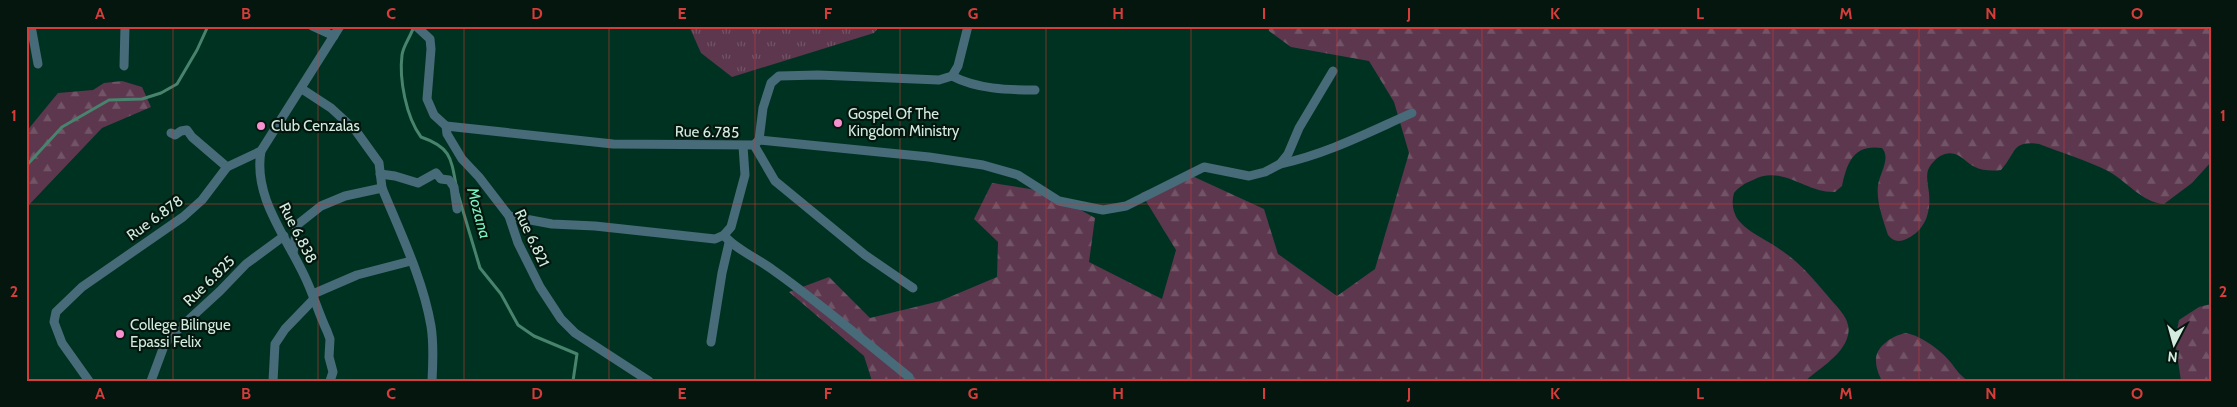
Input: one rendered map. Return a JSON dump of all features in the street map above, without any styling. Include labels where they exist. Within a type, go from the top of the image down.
[{"type":"street","points":[[32,26],[38,64]]},
{"type":"street","points":[[124,66],[125,26]]},
{"type":"street","points":[[312,26],[334,36]]},
{"type":"street","points":[[261,150],[302,89],[340,26]]},
{"type":"street","name":"Rue 6.821","points":[[416,26],[430,39],[427,99],[434,115],[446,126],[447,134],[462,159],[479,176],[508,216],[518,243],[531,269],[561,319],[576,333],[649,381]]},
{"type":"street","points":[[968,26],[958,66],[952,76],[965,82],[991,87],[1009,90],[1035,90]]},
{"type":"street","points":[[1280,164],[1288,154],[1300,128],[1333,71]]},
{"type":"street","name":"Rue 6.785","points":[[446,126],[613,144],[744,146],[757,143],[763,108],[771,83],[779,76],[818,75],[940,80],[952,76]]},
{"type":"street","points":[[302,89],[351,124],[376,155],[379,163],[382,188],[401,232],[431,326],[432,381]]},
{"type":"street","points":[[913,288],[865,255],[775,181],[757,143],[929,157],[983,165],[1018,175],[1059,201],[1103,210],[1126,206],[1204,167],[1249,176],[1266,172],[1280,164],[1330,150],[1412,112]]},
{"type":"street","points":[[171,133],[175,135],[187,130],[192,137],[227,167]]},
{"type":"street","points":[[712,342],[727,239],[746,175],[744,146]]},
{"type":"street","name":"Rue 6.878","points":[[89,381],[62,343],[54,322],[56,312],[61,305],[82,287],[183,217],[202,200],[227,167],[261,150]]},
{"type":"street","name":"Rue 6.838","points":[[261,150],[258,167],[264,194],[270,210],[294,253],[330,339],[329,357],[333,372],[330,381]]},
{"type":"street","points":[[380,174],[395,176],[418,183],[436,173],[440,179],[449,180],[454,187],[457,210]]},
{"type":"street","points":[[294,253],[297,225],[321,206],[345,196],[382,188]]},
{"type":"street","points":[[508,216],[552,224],[595,226],[727,239],[774,270],[909,377],[909,381]]},
{"type":"street","name":"Rue 6.825","points":[[151,381],[164,346],[171,336],[246,264],[284,236]]},
{"type":"street","points":[[273,381],[275,344],[284,330],[313,297],[357,275],[411,261]]},
{"type":"green space","points":[[689,26],[880,26],[874,33],[732,77],[701,53]]},
{"type":"green space","points":[[1268,26],[2211,26],[2211,162],[2192,183],[2164,204],[2141,196],[2108,171],[2039,144],[2030,143],[2019,146],[2001,170],[1981,169],[1971,165],[1958,155],[1945,154],[1935,160],[1928,170],[1929,208],[1922,227],[1911,237],[1899,241],[1893,240],[1888,235],[1879,204],[1878,185],[1885,161],[1882,148],[1864,149],[1858,152],[1849,163],[1842,186],[1835,192],[1824,191],[1774,175],[1764,176],[1747,182],[1734,193],[1733,208],[1740,222],[1786,253],[1800,266],[1840,309],[1848,324],[1848,335],[1843,347],[1822,368],[1805,381],[872,381],[864,356],[789,292],[829,277],[870,318],[940,301],[997,277],[998,242],[974,219],[992,183],[1049,192],[1095,218],[1089,262],[1162,299],[1176,250],[1141,193],[1190,175],[1264,209],[1278,254],[1337,296],[1375,269],[1409,153],[1394,102],[1369,61],[1291,47],[1269,31]]},
{"type":"green space","points":[[122,81],[142,87],[151,107],[102,128],[26,208],[26,132],[58,93],[93,90],[104,83]]},
{"type":"green space","points":[[2211,304],[2211,381],[2181,381],[2175,340],[2179,320],[2199,307]]},
{"type":"green space","points":[[1906,333],[1919,337],[1937,349],[1968,381],[1882,381],[1876,364],[1879,351],[1886,342]]},
{"type":"waterway","points":[[26,166],[62,127],[109,100],[142,99],[161,93],[177,84],[197,50],[208,26]]},
{"type":"waterway","name":"Mozana","points":[[414,26],[402,55],[401,65],[405,98],[411,119],[421,137],[438,145],[448,154],[456,185]]},
{"type":"waterway","name":"Mozana","points":[[458,194],[480,268],[501,294],[518,325],[534,336],[577,354],[573,381]]},
{"type":"place","name":"Gospel Of The Kingdom Ministry","points":[[838,123]]},
{"type":"place","name":"Club Cenzalas","points":[[261,126]]},
{"type":"place","name":"College Bilingue Epassi Felix","points":[[120,334]]}]
